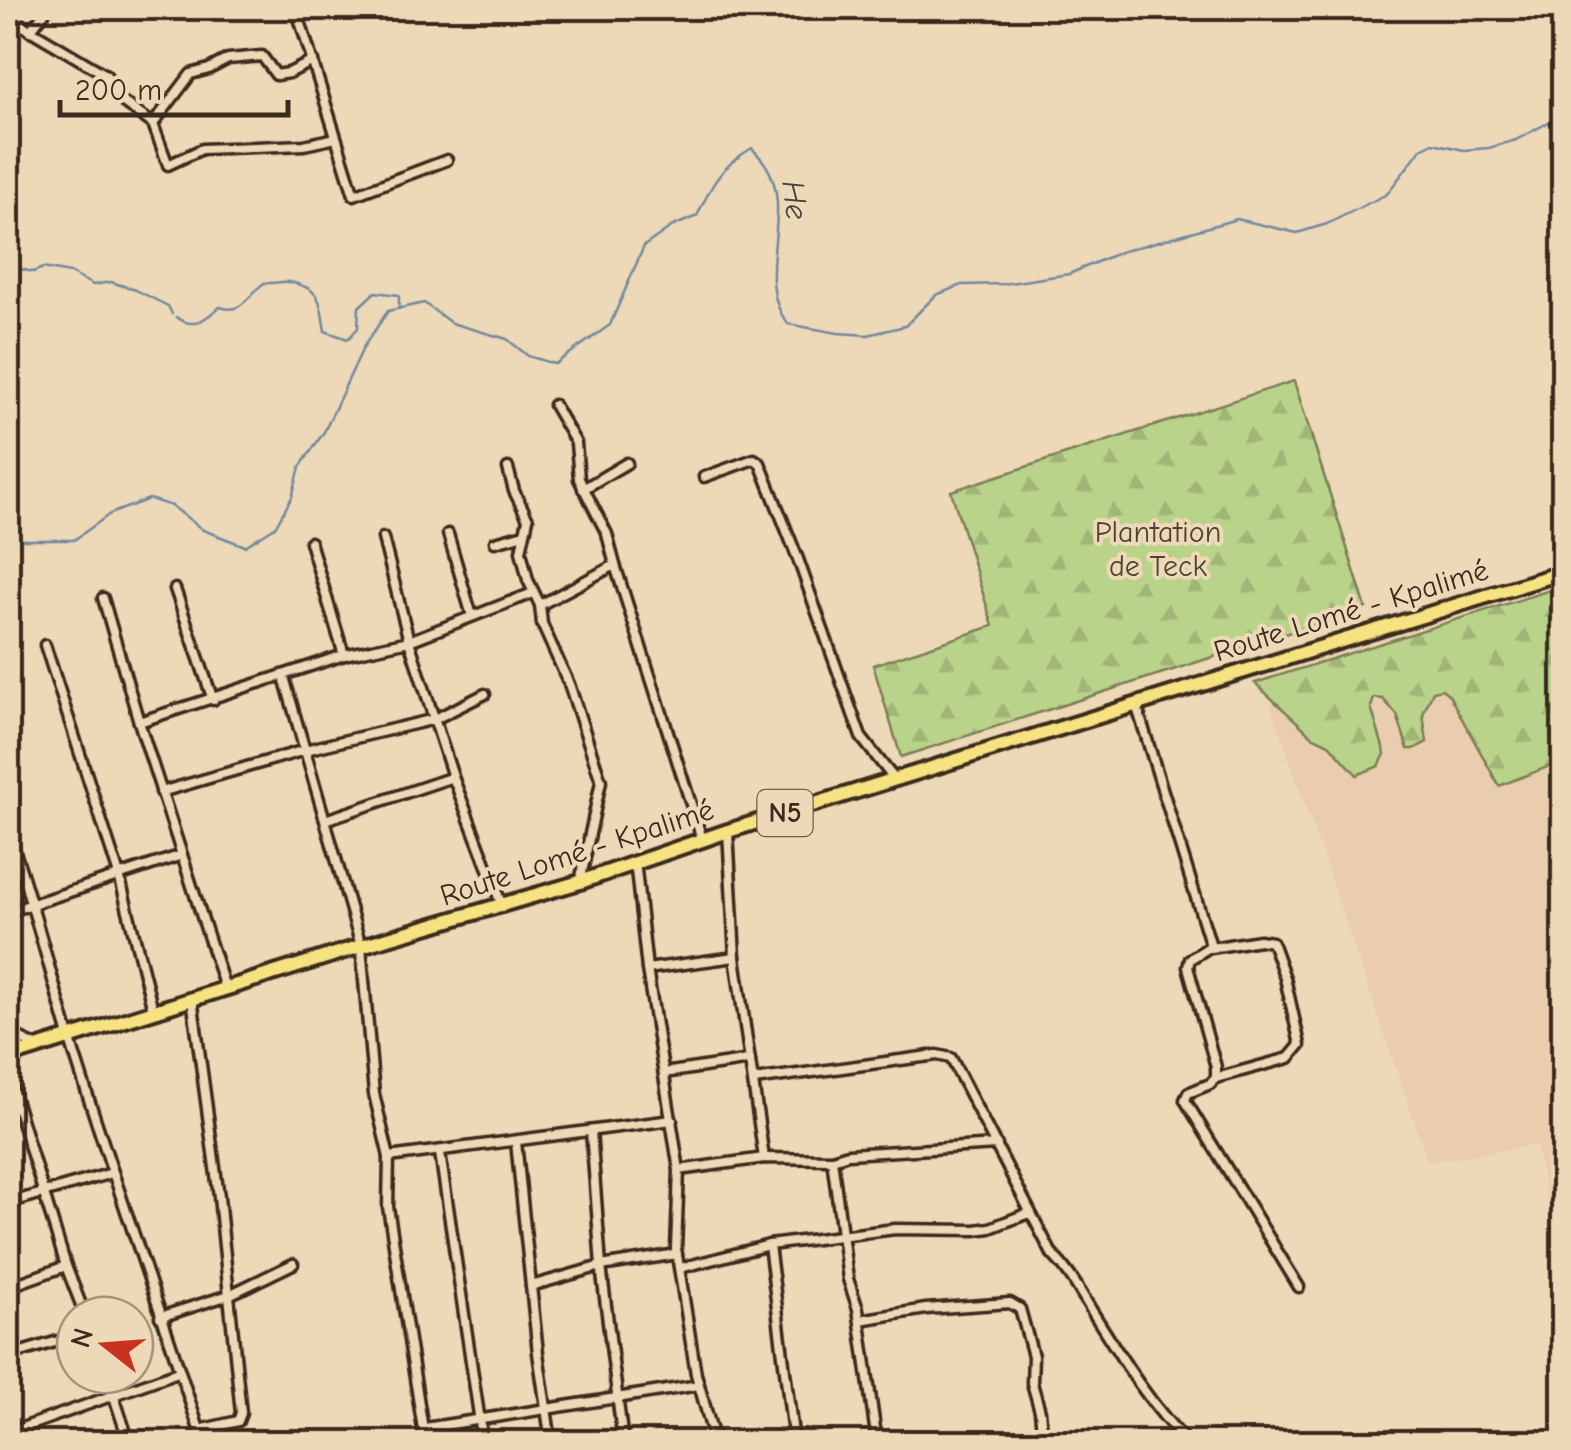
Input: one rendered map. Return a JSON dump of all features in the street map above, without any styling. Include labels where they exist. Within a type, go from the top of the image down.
[{"type":"main road","name":"Route Lomé - Kpalimé","points":[[8,1056],[580,882],[702,839],[1564,572]]},
{"type":"street","points":[[30,32],[48,8]]},
{"type":"street","points":[[296,8],[354,195],[446,160]]},
{"type":"street","points":[[8,16],[106,76],[119,99],[153,124],[168,164],[202,149],[304,145],[336,138]]},
{"type":"street","points":[[153,124],[192,74],[238,58],[262,56],[276,74],[289,73],[313,61]]},
{"type":"street","points":[[554,405],[576,443],[577,472],[604,525],[702,839]]},
{"type":"street","points":[[704,477],[754,459],[760,463],[860,737],[895,780]]},
{"type":"street","points":[[583,489],[628,463]]},
{"type":"street","points":[[508,468],[514,492],[527,514],[521,551],[532,593],[569,684],[600,781],[580,882]]},
{"type":"street","points":[[448,534],[472,616]]},
{"type":"street","points":[[495,542],[524,534]]},
{"type":"street","points":[[383,538],[409,640],[452,777],[501,903]]},
{"type":"street","points":[[310,542],[344,655]]},
{"type":"street","points":[[540,605],[616,565]]},
{"type":"street","points":[[175,589],[213,700]]},
{"type":"street","points":[[139,722],[344,655],[409,640],[532,593]]},
{"type":"street","points":[[103,598],[225,988]]},
{"type":"street","points":[[45,645],[118,875],[152,1010]]},
{"type":"street","points":[[284,677],[362,946],[374,1094],[389,1157],[388,1208],[425,1428],[424,1442]]},
{"type":"street","points":[[161,792],[305,750],[435,719],[485,694]]},
{"type":"street","points":[[1136,704],[1210,948]]},
{"type":"street","points":[[325,820],[452,777]]},
{"type":"street","points":[[728,831],[735,957],[764,1158]]},
{"type":"street","points":[[8,832],[33,902],[53,988],[112,1173],[203,1442]]},
{"type":"street","points":[[8,912],[182,855]]},
{"type":"street","points":[[635,861],[647,969],[679,1170],[677,1254],[699,1385],[715,1442]]},
{"type":"street","points":[[1216,1078],[1188,967],[1190,959],[1210,948],[1258,940],[1272,942],[1290,996],[1300,1045],[1288,1058],[1216,1078],[1188,1092],[1185,1100],[1299,1287]]},
{"type":"street","points":[[647,969],[735,957]]},
{"type":"street","points":[[192,998],[229,1294],[240,1417],[199,1430]]},
{"type":"street","points":[[8,1026],[20,1039],[40,1048]]},
{"type":"street","points":[[754,1080],[948,1056],[959,1070],[1052,1254],[1071,1272],[1158,1411],[1187,1442]]},
{"type":"street","points":[[664,1073],[750,1060]]},
{"type":"street","points":[[8,1076],[77,1295]]},
{"type":"street","points":[[389,1157],[672,1120]]},
{"type":"street","points":[[590,1131],[601,1266],[623,1442]]},
{"type":"street","points":[[516,1142],[551,1442]]},
{"type":"street","points":[[679,1170],[764,1158],[832,1159],[848,1154],[997,1146]]},
{"type":"street","points":[[440,1153],[483,1442]]},
{"type":"street","points":[[832,1159],[877,1442]]},
{"type":"street","points":[[8,1204],[112,1173]]},
{"type":"street","points":[[680,1268],[769,1245],[843,1234],[932,1228],[975,1230],[1029,1213]]},
{"type":"street","points":[[769,1245],[794,1442]]},
{"type":"street","points":[[531,1286],[601,1266],[677,1254]]},
{"type":"street","points":[[160,1317],[229,1294],[292,1264]]},
{"type":"street","points":[[8,1287],[66,1266]]},
{"type":"street","points":[[860,1320],[1010,1303],[1020,1309],[1032,1356],[1032,1383],[1044,1441],[1025,1442]]},
{"type":"street","points":[[8,1356],[55,1342]]},
{"type":"street","points":[[8,1433],[178,1372]]},
{"type":"street","points":[[425,1428],[699,1385]]},
{"type":"street","points":[[114,1396],[130,1442]]},
{"type":"shaded area","points":[[1563,605],[1563,1254],[1558,1255],[1536,1145],[1428,1162],[1270,703]]},
{"type":"green space","name":"Plantation de Teck","points":[[1294,381],[1366,608],[901,757],[873,665],[993,626],[951,491]]},
{"type":"green space","points":[[1563,586],[1563,761],[1499,786],[1442,689],[1433,691],[1423,714],[1427,742],[1414,749],[1408,749],[1397,715],[1383,699],[1374,698],[1371,707],[1385,754],[1379,766],[1357,775],[1329,744],[1312,736],[1255,683]]},
{"type":"waterway","name":"He","points":[[8,540],[74,540],[110,514],[149,499],[172,506],[203,530],[245,546],[275,527],[292,497],[300,467],[324,432],[364,346],[388,311],[424,303],[451,323],[507,339],[528,356],[555,364],[610,325],[644,246],[671,227],[697,216],[718,177],[752,148],[767,167],[774,185],[777,205],[773,287],[788,324],[868,335],[905,326],[936,295],[962,285],[1003,284],[1069,274],[1120,252],[1237,219],[1297,233],[1327,224],[1387,194],[1421,149],[1433,143],[1464,150],[1489,148],[1516,140],[1564,114]]},
{"type":"waterway","points":[[8,266],[33,272],[43,268],[70,273],[93,285],[111,282],[168,306],[172,314]]},
{"type":"waterway","points":[[176,317],[194,323],[220,307],[240,306],[264,283],[283,282],[314,292],[325,331],[348,339],[358,328],[359,307],[375,292],[399,295],[399,307]]}]
